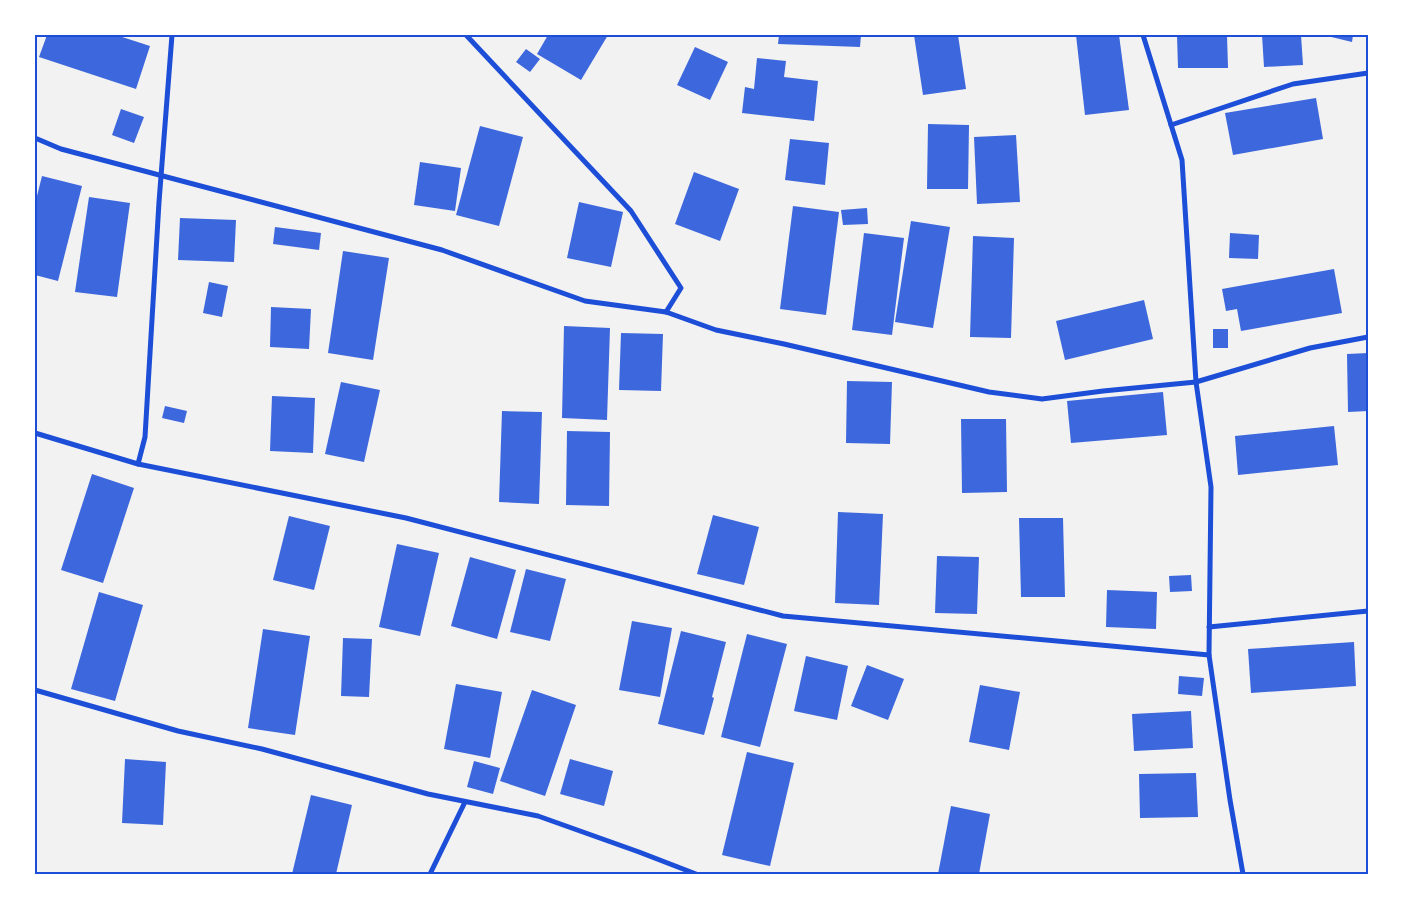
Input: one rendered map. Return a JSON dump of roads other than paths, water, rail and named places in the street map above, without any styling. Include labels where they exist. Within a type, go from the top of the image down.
[{"type":"street","points":[[138,464],[145,437],[159,202],[172,35]]},
{"type":"street","points":[[1143,35],[1182,160],[1196,382],[1211,488],[1209,655],[1243,874]]},
{"type":"street","points":[[469,36],[631,211],[681,288],[666,312]]},
{"type":"street","points":[[1171,125],[1293,84],[1368,73]]},
{"type":"street","points":[[35,138],[60,149],[442,250],[584,301],[666,312],[716,330],[989,392],[1042,399],[1196,382],[1310,348],[1368,337]]},
{"type":"street","points":[[35,433],[138,464],[406,518],[783,616],[1209,655]]},
{"type":"street","points":[[1209,628],[1368,611]]},
{"type":"street","points":[[35,690],[178,731],[262,749],[428,794],[538,816],[696,874]]},
{"type":"street","points":[[430,874],[465,802]]}]
